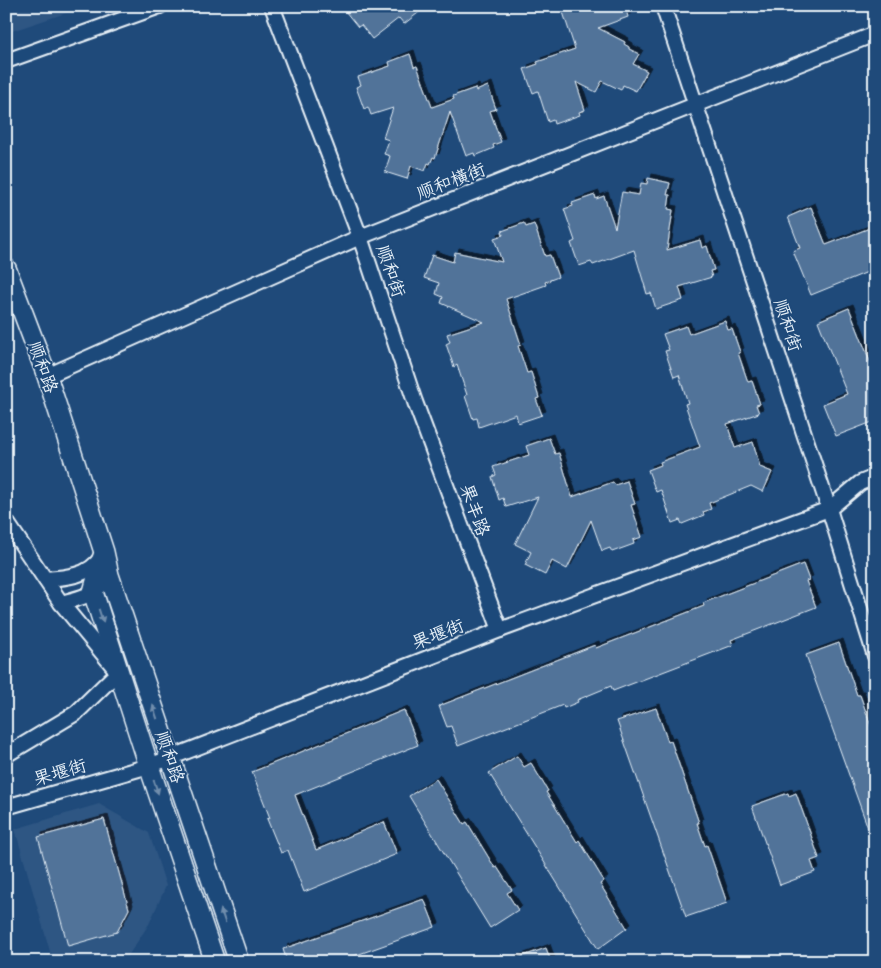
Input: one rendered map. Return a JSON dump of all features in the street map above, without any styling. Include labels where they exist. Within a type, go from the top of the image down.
[{"type":"street","points":[[6,61],[160,6]]},
{"type":"street","name":"顺和街","points":[[272,6],[360,237],[415,402]]},
{"type":"street","name":"顺和街","points":[[663,6],[829,509],[875,656]]},
{"type":"street","name":"顺和横街","points":[[47,376],[360,237],[875,34]]},
{"type":"street","name":"顺和路","points":[[6,268],[47,376],[104,552],[109,575],[239,962]]},
{"type":"street","name":"果丰路","points":[[415,402],[500,630]]},
{"type":"street","name":"果堰街","points":[[6,807],[149,766],[500,630],[829,509],[860,483],[875,477]]},
{"type":"street","name":"顺和路","points":[[6,521],[62,602],[118,672]]},
{"type":"street","points":[[45,579],[64,578],[96,567],[104,552]]},
{"type":"street","points":[[93,592],[104,552]]},
{"type":"street","points":[[62,602],[79,599],[93,592],[109,575]]},
{"type":"street","name":"顺和路","points":[[93,592],[215,962]]},
{"type":"street","points":[[6,755],[76,713],[118,672]]},
{"type":"shaded area","points":[[6,6],[87,6],[6,33]]},
{"type":"shaded area","points":[[99,804],[149,833],[166,886],[149,924],[124,962],[53,962],[15,829]]},
{"type":"building","points":[[341,6],[427,6],[404,24],[399,18],[372,39],[361,25],[358,27]]},
{"type":"building","points":[[561,6],[625,6],[628,17],[598,28],[625,42],[624,44],[629,49],[639,54],[633,64],[647,71],[636,91],[623,85],[621,90],[602,81],[596,92],[576,82],[585,110],[579,112],[580,115],[554,124],[553,120],[548,122],[538,91],[533,93],[524,69],[538,64],[537,62],[575,49]]},
{"type":"building","points":[[410,54],[414,67],[417,66],[432,107],[454,99],[453,96],[475,88],[476,91],[488,86],[496,109],[490,111],[501,142],[493,145],[494,148],[475,156],[474,153],[466,156],[450,112],[435,158],[433,157],[430,164],[428,163],[425,171],[411,166],[407,179],[385,172],[390,156],[384,154],[389,140],[383,138],[393,108],[371,115],[368,107],[364,109],[356,87],[361,85],[358,77],[390,66],[389,62]]},
{"type":"building","points":[[648,178],[670,183],[667,195],[670,195],[668,209],[673,210],[667,250],[700,240],[702,248],[707,246],[714,270],[710,271],[712,277],[679,287],[683,300],[656,309],[651,293],[647,294],[634,250],[593,265],[591,262],[579,266],[571,243],[575,241],[564,209],[573,206],[572,203],[595,195],[596,199],[604,196],[615,228],[622,192],[639,195],[641,183],[647,184]]},
{"type":"building","points":[[811,207],[826,245],[875,226],[875,269],[811,295],[793,251],[800,248],[788,217]]},
{"type":"building","points":[[524,223],[526,227],[534,224],[545,256],[550,255],[558,277],[545,282],[546,285],[506,299],[521,345],[518,346],[527,373],[531,372],[539,398],[536,399],[542,415],[518,423],[516,414],[479,427],[477,418],[473,419],[457,365],[454,367],[446,344],[450,342],[447,334],[484,322],[441,303],[443,297],[436,294],[439,283],[424,278],[432,255],[453,262],[455,252],[502,262],[494,238],[503,235],[502,231]]},
{"type":"building","points":[[849,308],[875,374],[875,421],[836,436],[823,404],[847,394],[818,321]]},
{"type":"building","points":[[725,321],[728,330],[732,329],[748,382],[752,381],[760,404],[756,405],[759,413],[727,424],[735,448],[753,442],[760,467],[772,472],[763,492],[751,486],[709,503],[711,509],[703,512],[704,515],[682,524],[680,520],[672,523],[661,490],[656,492],[648,470],[661,465],[660,462],[700,447],[685,404],[688,403],[679,375],[674,377],[665,351],[669,350],[663,334],[686,326],[689,334]]},
{"type":"building","points":[[549,438],[555,454],[559,453],[572,497],[613,482],[615,485],[627,481],[635,504],[631,505],[642,537],[633,540],[634,544],[612,552],[610,548],[602,551],[591,520],[567,569],[552,561],[545,575],[525,565],[531,552],[515,544],[538,497],[506,507],[503,498],[499,500],[492,477],[496,475],[493,467],[529,455],[526,446]]},
{"type":"building","points":[[803,564],[809,580],[806,581],[816,607],[731,640],[733,645],[613,691],[611,686],[577,700],[578,702],[564,708],[563,705],[458,746],[451,726],[447,727],[439,706],[595,645],[596,648],[704,606],[703,603]]},
{"type":"building","points":[[839,643],[857,695],[860,695],[875,737],[875,792],[870,794],[875,807],[875,842],[873,842],[806,655]]},
{"type":"building","points":[[656,708],[668,742],[671,741],[699,823],[697,823],[705,846],[707,845],[727,903],[686,917],[617,721]]},
{"type":"building","points":[[404,710],[418,745],[295,795],[316,850],[384,822],[397,854],[304,892],[288,850],[281,853],[267,819],[270,818],[252,772]]},
{"type":"building","points":[[517,756],[524,767],[531,763],[548,791],[546,792],[604,881],[600,884],[627,928],[598,949],[489,773]]},
{"type":"building","points":[[436,779],[464,824],[467,822],[495,868],[497,867],[512,890],[507,893],[518,910],[490,928],[409,796]]},
{"type":"building","points":[[788,793],[789,796],[796,793],[819,858],[811,861],[815,872],[780,885],[752,806]]},
{"type":"building","points":[[104,819],[129,909],[117,932],[68,946],[38,837]]},
{"type":"building","points":[[424,899],[435,927],[337,962],[287,962],[283,949]]},
{"type":"building","points":[[546,948],[551,962],[513,962],[512,960]]}]
